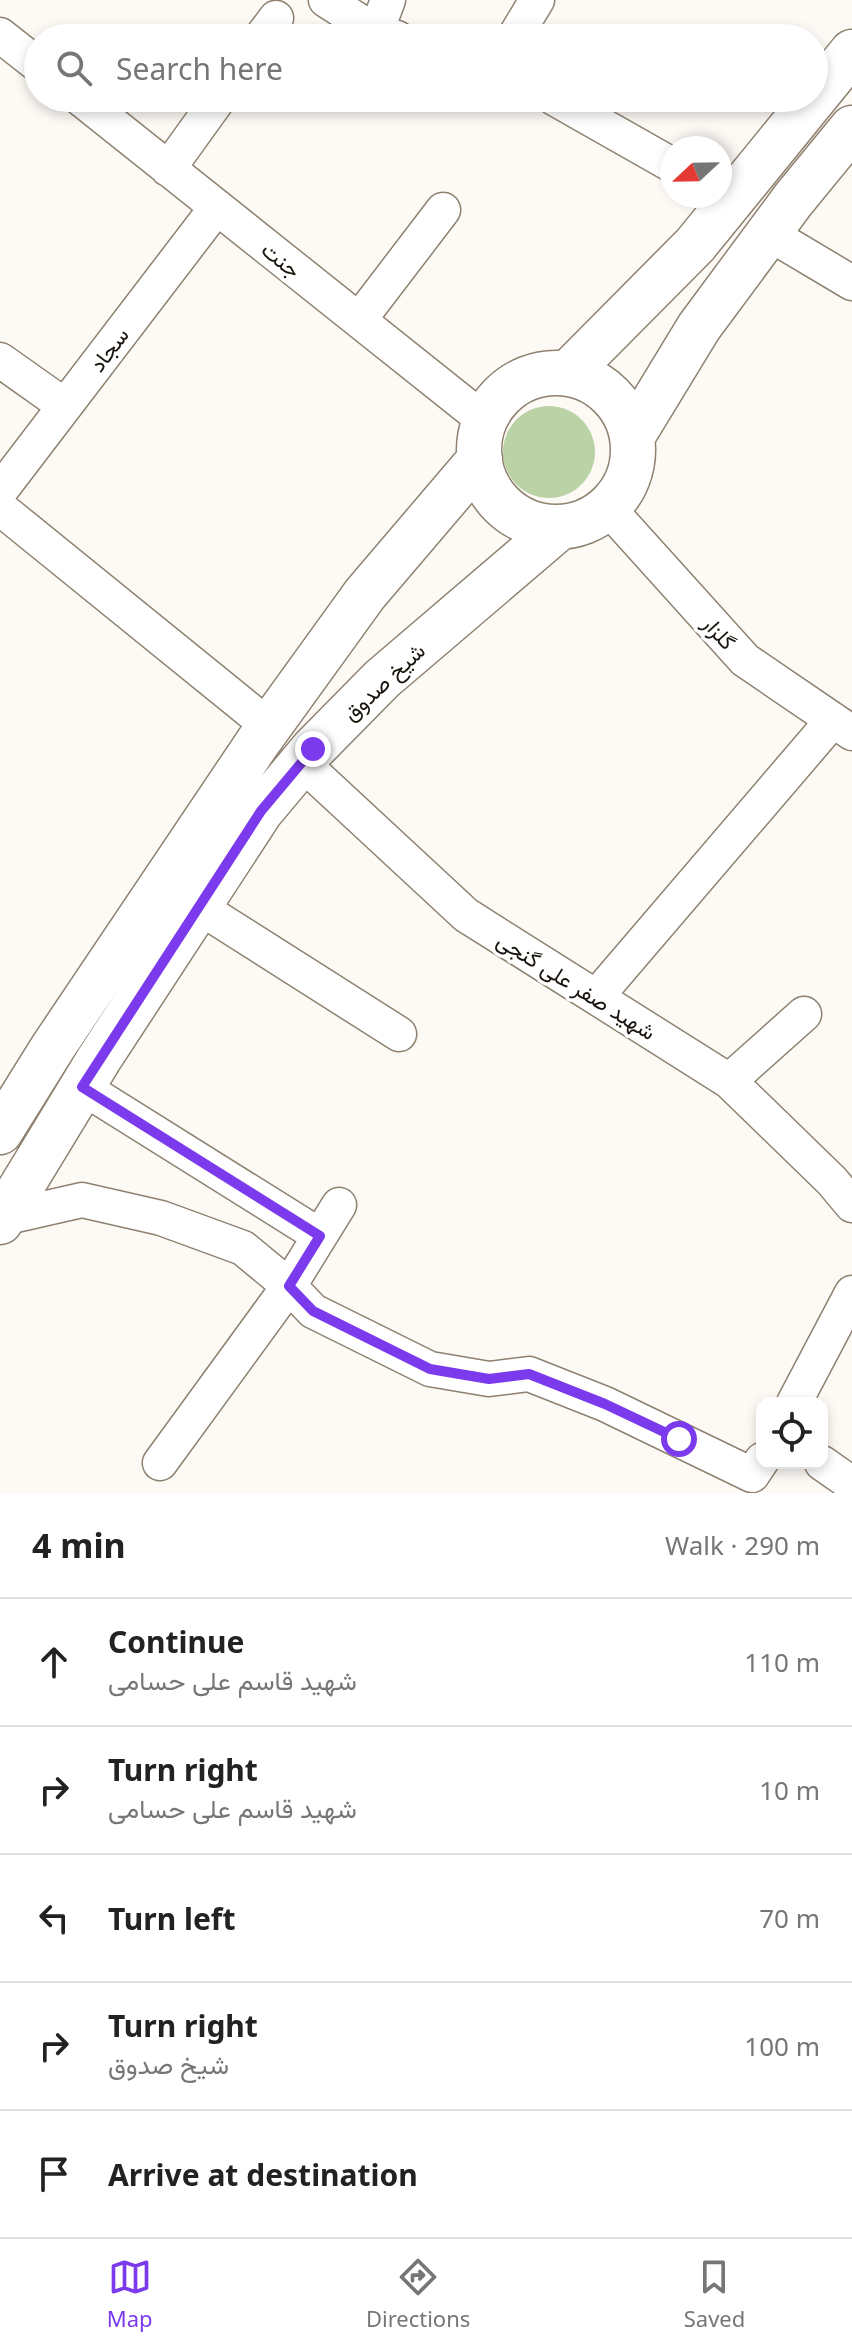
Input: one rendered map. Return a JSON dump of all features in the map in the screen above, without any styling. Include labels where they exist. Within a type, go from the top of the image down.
[{"type":"main road","points":[[828,79],[852,52]]},
{"type":"main road","points":[[732,188],[799,112]]},
{"type":"main road","points":[[632,437],[699,327],[768,233],[852,128]]},
{"type":"main road","points":[[568,373],[695,245],[718,208]]},
{"type":"main road","points":[[2,1125],[270,727],[365,594],[482,440],[497,398],[518,382],[542,373],[568,373],[590,380],[610,395],[624,414],[632,437],[632,463],[623,487],[608,508],[586,521],[560,527],[535,524],[511,513],[493,495],[482,471],[482,440]]},
{"type":"main road","name":"شیخ صدوق","points":[[1,1220],[82,1087],[261,811],[301,762],[382,679],[560,527]]},
{"type":"street","points":[[326,0],[368,24]]},
{"type":"street","points":[[387,24],[388,0]]},
{"type":"street","points":[[522,24],[537,0]]},
{"type":"street","points":[[0,35],[24,54]]},
{"type":"street","name":"جنت","points":[[97,112],[359,320],[482,440]]},
{"type":"street","points":[[168,169],[209,112]]},
{"type":"street","points":[[579,112],[660,158]]},
{"type":"street","name":"سجاد","points":[[0,491],[217,207]]},
{"type":"street","points":[[359,320],[443,210]]},
{"type":"street","points":[[768,233],[852,283]]},
{"type":"street","points":[[0,360],[65,406]]},
{"type":"street","points":[[0,508],[270,727]]},
{"type":"street","name":"گلزار","points":[[608,508],[745,660],[842,727]]},
{"type":"street","points":[[596,997],[842,727]]},
{"type":"street","name":"شهید صفر علی گنجی","points":[[301,762],[466,915],[729,1081],[832,1181],[852,1205]]},
{"type":"street","points":[[199,907],[399,1034]]},
{"type":"street","points":[[729,1081],[804,1014]]},
{"type":"street","points":[[82,1087],[320,1236]]},
{"type":"street","points":[[1,1220],[82,1200],[148,1215],[243,1248],[289,1286],[313,1311],[430,1369],[489,1379],[529,1374],[605,1404],[752,1475],[756,1469]]},
{"type":"street","points":[[160,1463],[289,1286],[339,1205]]},
{"type":"street","points":[[797,1397],[852,1293]]},
{"type":"street","points":[[828,1467],[852,1484]]},
{"type":"green space","points":[[549,406],[566,410],[581,420],[591,435],[595,452],[591,469],[581,484],[566,494],[549,498],[532,494],[517,484],[507,469],[503,452],[507,435],[517,420],[532,410]]},
{"type":"route","points":[[313,749],[261,811],[82,1087],[320,1236],[289,1286],[313,1311],[430,1369],[489,1379],[529,1374],[605,1404],[679,1439]]}]
